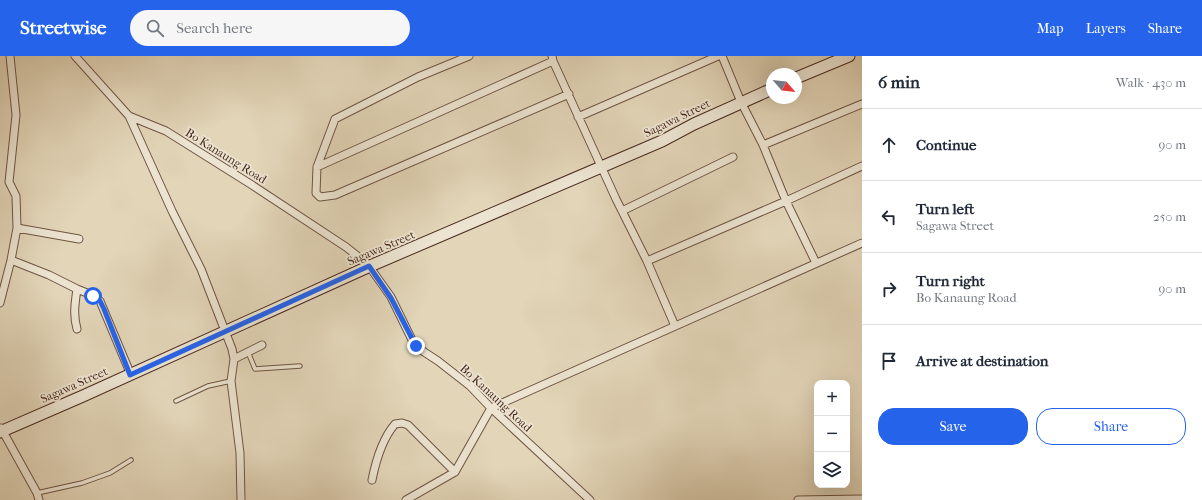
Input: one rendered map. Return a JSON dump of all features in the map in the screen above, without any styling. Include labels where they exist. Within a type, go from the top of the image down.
[{"type":"street","points":[[0,303],[12,260],[17,228],[16,196],[6,182],[16,115],[10,56]]},
{"type":"street","points":[[469,56],[418,77],[335,119],[317,167],[316,193],[320,197],[335,195],[569,94]]},
{"type":"street","points":[[578,117],[718,56]]},
{"type":"street","points":[[722,56],[741,102],[763,145],[786,201],[816,263]]},
{"type":"street","points":[[802,76],[849,56]]},
{"type":"street","name":"Bo Kanaung Road","points":[[79,57],[129,116],[166,131],[346,247],[369,266],[391,298],[416,346],[470,386],[491,408],[590,500]]},
{"type":"street","points":[[317,167],[553,58],[578,117],[647,261],[675,326]]},
{"type":"street","name":"Sagawa Street","points":[[1,430],[130,375],[369,266],[478,221],[601,166],[662,141],[694,124],[766,92]]},
{"type":"street","points":[[763,145],[862,104]]},
{"type":"street","points":[[129,116],[172,211],[201,269],[226,331],[234,359],[231,381],[240,452],[241,500]]},
{"type":"street","points":[[622,211],[733,157]]},
{"type":"street","points":[[647,261],[786,201],[862,166]]},
{"type":"street","points":[[17,228],[79,239]]},
{"type":"street","points":[[406,500],[455,472],[491,408],[862,243]]},
{"type":"street","points":[[12,260],[87,292],[100,301],[130,375]]},
{"type":"street","points":[[77,289],[74,310],[74,319],[77,329]]},
{"type":"street","points":[[234,359],[262,345]]},
{"type":"street","points":[[372,480],[377,458],[388,432],[396,424],[402,423],[408,425],[455,472]]},
{"type":"street","points":[[1,430],[38,496]]},
{"type":"street","points":[[798,500],[862,499]]},
{"type":"lane","points":[[248,352],[255,369],[300,366]]},
{"type":"lane","points":[[176,401],[208,386],[231,381]]},
{"type":"lane","points":[[38,496],[110,473],[131,460]]},
{"type":"route","points":[[93,296],[100,301],[104,309],[130,375],[369,266],[391,298],[416,346]]}]
